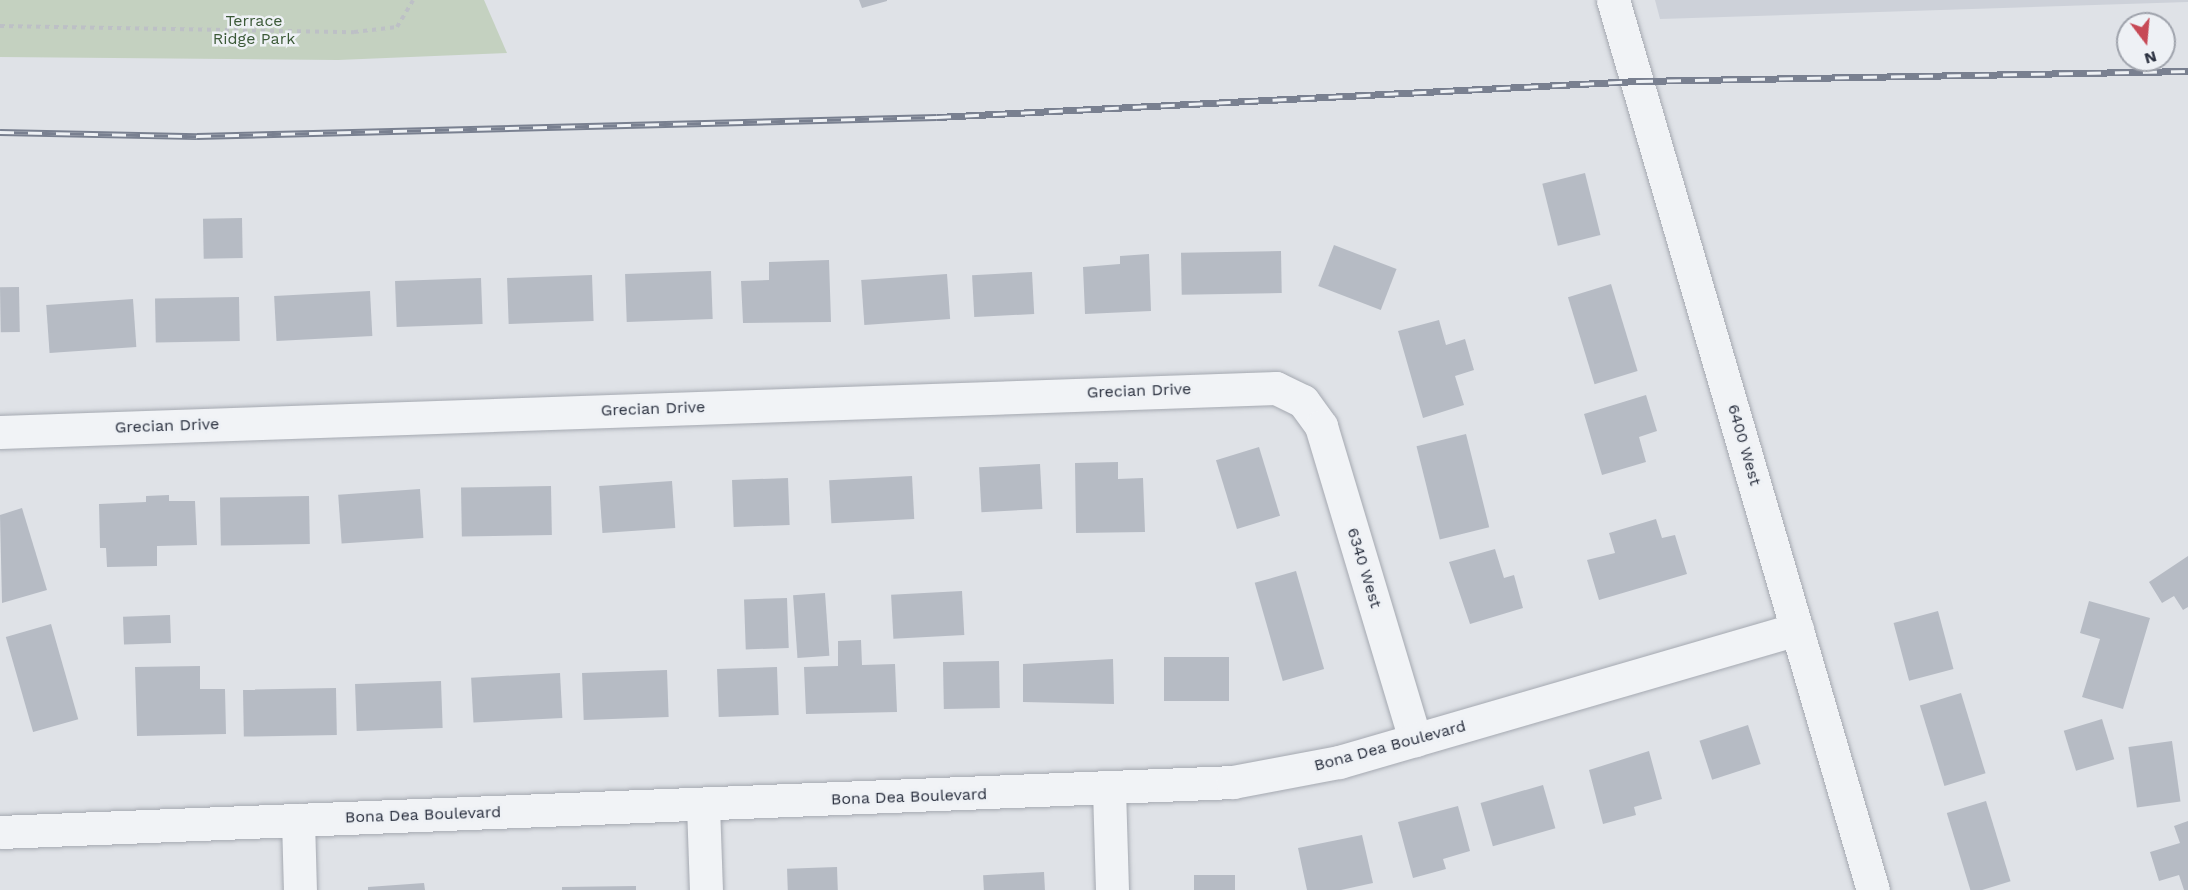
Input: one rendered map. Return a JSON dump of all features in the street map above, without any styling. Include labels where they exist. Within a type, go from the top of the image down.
[{"type":"street","name":"6400 West","points":[[1613,0],[1873,890]]},
{"type":"street","name":"Grecian Drive","points":[[0,432],[1260,387],[1303,401]]},
{"type":"street","name":"6340 West","points":[[1303,401],[1326,440],[1415,740]]},
{"type":"street","name":"Bona Dea Boulevard","points":[[0,832],[1109,789],[1276,776],[1415,740],[1797,629]]},
{"type":"street","points":[[1109,789],[1112,890]]},
{"type":"street","points":[[703,805],[706,890]]},
{"type":"street","points":[[298,820],[300,890]]},
{"type":"path","points":[[0,26],[354,32],[397,27],[413,0]]},
{"type":"shaded area","points":[[1655,0],[2188,0],[2188,2],[1660,19]]},
{"type":"green space","name":"Terrace Ridge Park","points":[[0,0],[484,0],[507,53],[338,60],[0,57]]},
{"type":"building","points":[[859,0],[887,0],[887,1],[862,8]]},
{"type":"building","points":[[1585,173],[1600,235],[1558,246],[1542,184]]},
{"type":"building","points":[[242,218],[243,258],[204,259],[203,219]]},
{"type":"building","points":[[1334,245],[1397,269],[1381,310],[1318,286]]},
{"type":"building","points":[[1281,251],[1282,293],[1182,295],[1181,253]]},
{"type":"building","points":[[1149,254],[1151,311],[1085,314],[1083,267],[1120,264],[1120,256]]},
{"type":"building","points":[[829,260],[831,322],[743,323],[741,281],[769,280],[769,262]]},
{"type":"building","points":[[711,271],[713,319],[627,322],[625,274]]},
{"type":"building","points":[[1032,272],[1034,314],[974,317],[972,275]]},
{"type":"building","points":[[947,274],[950,319],[864,325],[861,280]]},
{"type":"building","points":[[592,275],[594,321],[509,324],[507,278]]},
{"type":"building","points":[[481,278],[483,324],[397,327],[395,281]]},
{"type":"building","points":[[1611,284],[1638,371],[1595,384],[1568,297]]},
{"type":"building","points":[[0,287],[19,287],[20,332],[1,332]]},
{"type":"building","points":[[370,291],[372,336],[276,341],[274,296]]},
{"type":"building","points":[[239,297],[240,341],[156,342],[155,298]]},
{"type":"building","points":[[133,299],[136,347],[50,353],[46,305]]},
{"type":"building","points":[[1439,320],[1446,345],[1465,339],[1474,370],[1455,376],[1464,405],[1423,418],[1398,331]]},
{"type":"building","points":[[1646,395],[1657,431],[1639,437],[1646,462],[1602,475],[1584,414]]},
{"type":"building","points":[[1466,434],[1489,527],[1440,539],[1417,446]]},
{"type":"building","points":[[1259,447],[1280,516],[1237,529],[1216,460]]},
{"type":"building","points":[[1118,462],[1118,479],[1143,478],[1145,532],[1076,533],[1075,463]]},
{"type":"building","points":[[1040,464],[1042,509],[981,512],[979,467]]},
{"type":"building","points":[[912,476],[914,519],[831,523],[829,480]]},
{"type":"building","points":[[788,478],[790,525],[734,527],[732,480]]},
{"type":"building","points":[[672,481],[675,528],[602,533],[599,486]]},
{"type":"building","points":[[551,486],[552,535],[462,537],[461,488]]},
{"type":"building","points":[[420,489],[423,538],[342,544],[338,495]]},
{"type":"building","points":[[169,495],[169,501],[195,501],[197,545],[157,546],[157,566],[107,567],[106,548],[100,548],[99,504],[146,502],[146,496]]},
{"type":"building","points":[[309,496],[310,544],[221,546],[220,498]]},
{"type":"building","points":[[22,508],[47,590],[2,603],[0,515]]},
{"type":"building","points":[[1656,519],[1662,538],[1675,535],[1687,574],[1599,600],[1587,560],[1615,553],[1609,533]]},
{"type":"building","points":[[1495,549],[1504,578],[1514,575],[1523,608],[1470,624],[1449,562]]},
{"type":"building","points":[[2188,556],[2188,607],[2183,610],[2174,596],[2162,603],[2149,582]]},
{"type":"building","points":[[1296,571],[1324,669],[1283,681],[1255,583]]},
{"type":"building","points":[[962,591],[964,635],[893,639],[891,595]]},
{"type":"building","points":[[825,593],[829,656],[797,658],[793,595]]},
{"type":"building","points":[[787,598],[789,648],[746,649],[744,600]]},
{"type":"building","points":[[2089,601],[2150,618],[2123,709],[2082,697],[2100,639],[2080,633]]},
{"type":"building","points":[[1938,611],[1954,669],[1909,681],[1894,623]]},
{"type":"building","points":[[170,615],[171,643],[124,645],[123,617]]},
{"type":"building","points":[[51,624],[78,719],[33,732],[6,637]]},
{"type":"building","points":[[861,640],[862,665],[895,664],[897,712],[806,714],[804,667],[838,666],[838,641]]},
{"type":"building","points":[[1164,657],[1229,657],[1229,701],[1164,701]]},
{"type":"building","points":[[1113,659],[1114,704],[1023,702],[1023,664]]},
{"type":"building","points":[[999,661],[1000,708],[944,709],[943,662]]},
{"type":"building","points":[[200,666],[200,689],[225,689],[226,734],[137,736],[135,667]]},
{"type":"building","points":[[777,667],[779,715],[719,717],[717,669]]},
{"type":"building","points":[[667,670],[669,717],[584,720],[582,673]]},
{"type":"building","points":[[560,673],[562,718],[473,723],[471,678]]},
{"type":"building","points":[[441,681],[443,728],[357,731],[355,684]]},
{"type":"building","points":[[336,688],[337,735],[244,737],[243,690]]},
{"type":"building","points":[[1961,693],[1986,773],[1944,786],[1920,706]]},
{"type":"building","points":[[2102,719],[2114,759],[2076,771],[2064,731]]},
{"type":"building","points":[[1748,725],[1761,764],[1712,780],[1699,741]]},
{"type":"building","points":[[2172,741],[2180,801],[2137,808],[2128,747]]},
{"type":"building","points":[[1649,751],[1662,799],[1634,807],[1636,815],[1603,824],[1589,770]]},
{"type":"building","points":[[1543,785],[1555,828],[1493,846],[1481,803]]},
{"type":"building","points":[[1986,801],[2011,881],[1982,890],[1970,890],[1947,813]]},
{"type":"building","points":[[1458,806],[1470,851],[1443,859],[1446,869],[1413,878],[1398,822]]},
{"type":"building","points":[[2188,821],[2188,890],[2184,890],[2179,875],[2159,881],[2150,852],[2180,843],[2174,826]]},
{"type":"building","points":[[1362,835],[1373,883],[1341,890],[1307,890],[1298,848]]},
{"type":"building","points":[[837,867],[838,890],[788,890],[787,869]]},
{"type":"building","points":[[1044,872],[1045,890],[984,890],[983,875]]},
{"type":"building","points":[[1194,875],[1235,875],[1235,890],[1194,890]]},
{"type":"building","points":[[424,883],[425,890],[368,890],[368,887]]},
{"type":"building","points":[[636,886],[636,890],[562,890],[562,887]]},
{"type":"railway","points":[[0,132],[197,136],[937,117],[1639,81],[2188,71]]}]
